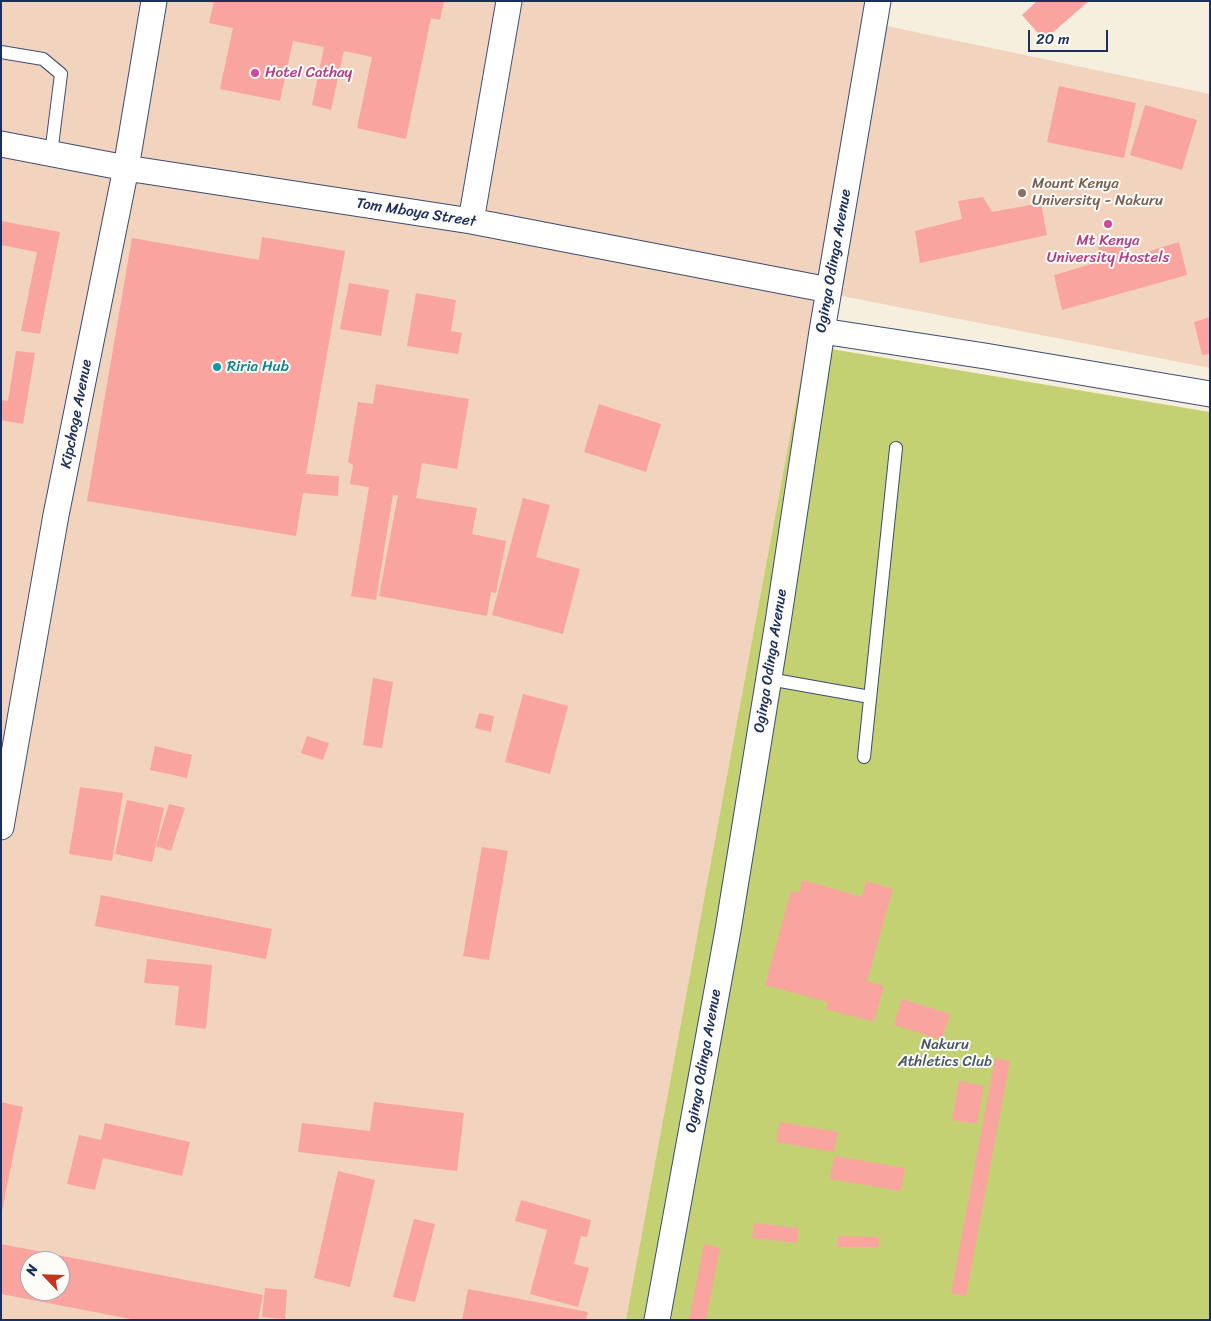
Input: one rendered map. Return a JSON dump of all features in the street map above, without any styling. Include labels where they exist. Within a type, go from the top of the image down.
[{"type":"street","name":"Kipchoge Avenue","points":[[1,827],[56,515],[126,168],[154,1]]},
{"type":"street","points":[[472,221],[510,1]]},
{"type":"street","name":"Oginga Odinga Avenue","points":[[657,1320],[728,930],[769,679],[822,331],[878,1]]},
{"type":"street","name":"Tom Mboya Street","points":[[1,144],[126,168],[472,221],[830,290]]},
{"type":"street","points":[[822,331],[1210,394]]},
{"type":"lane","points":[[1,52],[43,59],[61,74],[51,154]]},
{"type":"lane","points":[[864,757],[896,448]]},
{"type":"lane","points":[[769,679],[870,697]]},
{"type":"shaded area","points":[[1,1],[866,1],[863,21],[1210,94],[1210,368],[816,291],[640,1320],[1,1320]]},
{"type":"green space","name":"Nakuru Athletics Club","points":[[807,345],[1210,412],[1210,1320],[626,1320]]},
{"type":"building","name":"Hotel Cathay","points":[[214,1],[444,1],[440,20],[431,18],[406,139],[357,128],[372,57],[344,51],[331,110],[312,105],[324,47],[293,41],[280,101],[220,89],[233,28],[209,23]]},
{"type":"building","points":[[1037,1],[1089,1],[1044,40],[1022,15]]},
{"type":"building","points":[[1059,86],[1136,103],[1124,158],[1047,142]]},
{"type":"building","points":[[1145,105],[1197,120],[1182,170],[1130,155]]},
{"type":"building","points":[[983,197],[992,212],[1041,203],[1047,235],[920,263],[915,231],[962,219],[958,201]]},
{"type":"building","points":[[1,221],[60,232],[40,334],[21,331],[37,252],[1,245]]},
{"type":"building","name":"Riria Hub","points":[[262,237],[345,251],[306,474],[339,476],[338,496],[303,493],[296,536],[87,501],[132,238],[259,260]]},
{"type":"building","points":[[1124,241],[1131,257],[1179,242],[1187,275],[1062,310],[1054,275],[1102,261],[1097,244]]},
{"type":"building","points":[[349,283],[389,290],[381,336],[340,329]]},
{"type":"building","points":[[416,293],[456,300],[451,331],[462,333],[458,354],[407,346]]},
{"type":"building","points":[[1210,317],[1210,354],[1202,355],[1194,322]]},
{"type":"building","points":[[16,351],[35,353],[23,424],[1,420],[1,400],[8,401]]},
{"type":"building","points":[[376,384],[469,399],[457,469],[422,463],[416,498],[477,508],[472,534],[506,541],[496,593],[491,592],[487,616],[379,596],[398,495],[393,495],[376,600],[351,596],[369,487],[350,484],[353,465],[348,462],[358,402],[373,404]]},
{"type":"building","points":[[599,404],[661,424],[646,472],[584,452]]},
{"type":"building","points":[[523,498],[550,505],[536,557],[580,569],[563,634],[492,615]]},
{"type":"building","points":[[373,678],[393,682],[382,748],[363,745]]},
{"type":"building","points":[[523,694],[568,706],[550,774],[505,762]]},
{"type":"building","points":[[479,713],[494,716],[491,732],[475,728]]},
{"type":"building","points":[[307,736],[329,743],[323,760],[301,753]]},
{"type":"building","points":[[155,746],[192,755],[187,778],[150,770]]},
{"type":"building","points":[[80,787],[123,793],[112,861],[69,854]]},
{"type":"building","points":[[127,800],[164,808],[152,862],[115,854]]},
{"type":"building","points":[[169,804],[185,808],[171,851],[156,846]]},
{"type":"building","points":[[482,847],[508,851],[489,960],[463,956]]},
{"type":"building","points":[[802,880],[862,897],[866,881],[893,889],[867,981],[884,986],[874,1022],[826,1009],[828,1002],[765,985],[791,891],[799,893]]},
{"type":"building","points":[[101,895],[272,929],[266,959],[95,926]]},
{"type":"building","points":[[147,959],[212,965],[206,1029],[175,1025],[179,986],[144,983]]},
{"type":"building","points":[[902,999],[950,1014],[942,1040],[894,1025]]},
{"type":"building","points":[[995,1058],[1010,1061],[966,1296],[951,1293]]},
{"type":"building","points":[[959,1081],[984,1086],[977,1124],[952,1120]]},
{"type":"building","points":[[1,1102],[23,1107],[2,1211],[1,1211]]},
{"type":"building","points":[[374,1102],[464,1113],[457,1171],[298,1152],[302,1123],[370,1131]]},
{"type":"building","points":[[780,1122],[838,1132],[834,1152],[776,1142]]},
{"type":"building","points":[[105,1123],[190,1142],[182,1176],[103,1158],[95,1190],[67,1184],[79,1135],[101,1140]]},
{"type":"building","points":[[834,1156],[905,1168],[901,1191],[830,1179]]},
{"type":"building","points":[[338,1171],[375,1180],[350,1287],[314,1278]]},
{"type":"building","points":[[521,1200],[591,1220],[587,1237],[581,1236],[574,1264],[589,1268],[578,1307],[530,1294],[547,1230],[515,1221]]},
{"type":"building","points":[[414,1219],[435,1224],[415,1302],[393,1297]]},
{"type":"building","points":[[754,1223],[799,1228],[797,1243],[752,1238]]},
{"type":"building","points":[[838,1236],[879,1237],[879,1247],[837,1247]]},
{"type":"building","points":[[1,1244],[37,1251],[20,1251],[20,1298],[1,1294]]},
{"type":"building","points":[[704,1244],[720,1248],[706,1320],[689,1320]]},
{"type":"building","points":[[70,1257],[263,1295],[258,1320],[136,1320],[37,1301],[70,1301]]},
{"type":"building","points":[[265,1288],[287,1290],[285,1319],[262,1317]]},
{"type":"building","points":[[468,1289],[588,1312],[586,1320],[462,1320]]},
{"type":"place","name":"Hotel Cathay","points":[[255,73]]},
{"type":"place","name":"Mount Kenya University - Nakuru","points":[[1022,193]]},
{"type":"place","name":"Mt Kenya University Hostels","points":[[1108,224]]},
{"type":"place","name":"Riria Hub","points":[[217,367]]}]
